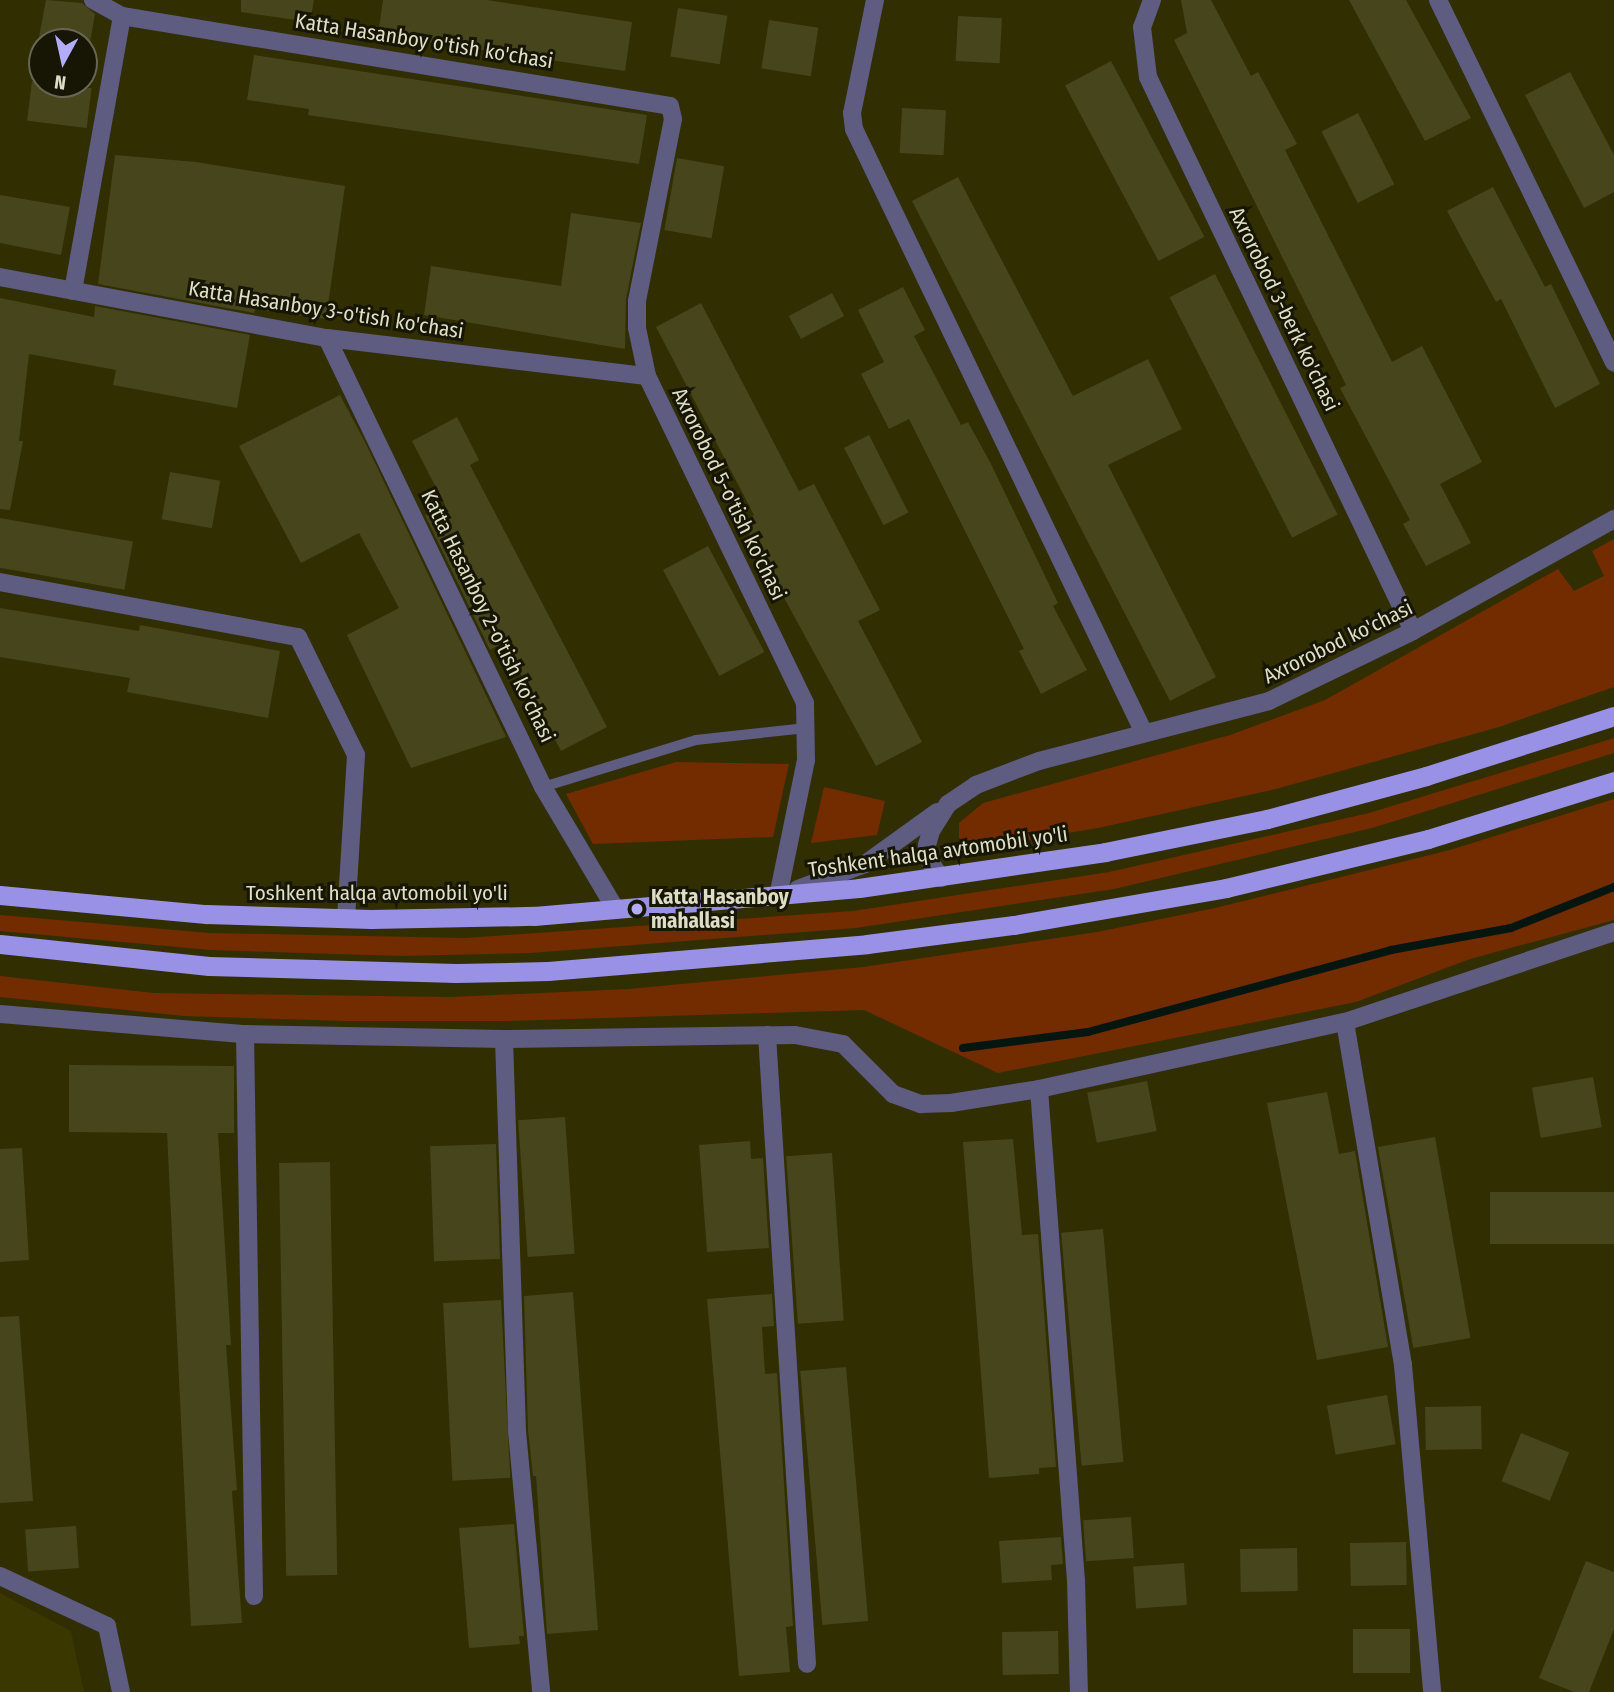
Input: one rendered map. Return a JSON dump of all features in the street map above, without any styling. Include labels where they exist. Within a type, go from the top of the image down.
[{"type":"highway","name":"Toshkent halqa avtomobil yo'li","points":[[0,895],[192,914],[346,918],[616,910],[941,878],[1119,849],[1267,819],[1426,776],[1614,716]]},
{"type":"highway","points":[[0,944],[209,965],[456,973],[548,971],[853,945],[1014,925],[1226,888],[1428,839],[1614,781]]},
{"type":"street","name":"Katta Hasanboy o'tish ko'chasi","points":[[93,0],[122,16],[670,106]]},
{"type":"street","points":[[875,0],[852,113],[854,129],[1144,733]]},
{"type":"street","name":"Axrorobod 3-berk ko'chasi","points":[[1152,0],[1142,27],[1149,77],[1413,631]]},
{"type":"street","points":[[1438,0],[1614,363]]},
{"type":"street","points":[[73,291],[122,16]]},
{"type":"street","name":"Axrorobod 5-o'tish ko'chasi","points":[[670,106],[673,119],[637,301],[647,376],[805,703],[806,760],[778,896]]},
{"type":"street","name":"Katta Hasanboy 3-o'tish ko'chasi","points":[[0,277],[327,338],[647,376]]},
{"type":"street","name":"Katta Hasanboy 2-o'tish ko'chasi","points":[[327,338],[542,787],[616,910]]},
{"type":"street","name":"Axrorobod ko'chasi","points":[[778,896],[865,864],[975,785],[1039,761],[1269,702],[1413,631],[1614,519]]},
{"type":"street","points":[[0,582],[298,637],[356,755],[346,918]]},
{"type":"street","name":"Axrorobod ko'chasi","points":[[941,878],[929,860],[927,845],[948,804]]},
{"type":"street","points":[[0,1014],[245,1034],[504,1038],[767,1035],[843,1044],[887,1090],[921,1104],[1039,1089],[1345,1022],[1614,932]]},
{"type":"street","points":[[1345,1022],[1403,1364],[1432,1692]]},
{"type":"street","points":[[245,1034],[254,1596]]},
{"type":"street","points":[[767,1035],[807,1664]]},
{"type":"street","points":[[504,1038],[518,1445],[541,1692]]},
{"type":"street","points":[[1039,1089],[1076,1580],[1079,1692]]},
{"type":"street","points":[[0,1576],[107,1626],[121,1692]]},
{"type":"lane","points":[[542,787],[696,740],[806,728]]},
{"type":"shaded area","points":[[1614,539],[1614,687],[1499,727],[1276,789],[1098,828],[972,849],[959,838],[959,823],[983,803],[1230,735],[1325,700],[1558,569],[1574,591],[1604,576],[1592,551]]},
{"type":"shaded area","points":[[1614,738],[1614,753],[1372,828],[1114,889],[856,928],[531,953],[402,956],[210,950],[0,931],[0,915],[210,933],[465,938],[853,911],[1109,872],[1369,813]]},
{"type":"shaded area","points":[[676,762],[789,764],[773,837],[593,844],[566,794]]},
{"type":"shaded area","points":[[824,787],[885,801],[877,835],[811,843]]},
{"type":"shaded area","points":[[1614,799],[1614,920],[1470,959],[1356,1002],[998,1073],[864,1010],[507,1021],[345,1021],[184,1016],[0,997],[0,976],[154,993],[450,997],[628,989],[863,967],[1097,932],[1215,908],[1450,850]]},
{"type":"shaded area","points":[[0,1593],[71,1631],[84,1692],[0,1692]]},
{"type":"building","points":[[46,0],[82,3],[95,14],[92,28],[41,28]]},
{"type":"building","points":[[241,0],[314,0],[310,22],[241,12]]},
{"type":"building","points":[[383,0],[487,0],[632,22],[625,71],[378,35]]},
{"type":"building","points":[[1181,0],[1211,0],[1251,76],[1258,72],[1297,144],[1285,150],[1392,362],[1422,346],[1482,462],[1440,484],[1471,543],[1426,566],[1403,524],[1410,520],[1340,388],[1346,385],[1174,40],[1187,33]]},
{"type":"building","points":[[1349,0],[1406,0],[1471,118],[1425,141]]},
{"type":"building","points":[[678,8],[727,16],[720,64],[670,56]]},
{"type":"building","points":[[958,16],[1002,18],[1000,63],[956,61]]},
{"type":"building","points":[[769,20],[818,28],[811,76],[761,68]]},
{"type":"building","points":[[254,55],[647,115],[639,164],[308,115],[309,109],[247,100]]},
{"type":"building","points":[[1111,61],[1204,237],[1159,261],[1065,85]]},
{"type":"building","points":[[1570,72],[1614,155],[1614,192],[1584,208],[1525,95]]},
{"type":"building","points":[[30,98],[90,98],[87,128],[27,121]]},
{"type":"building","points":[[902,108],[946,110],[944,155],[900,153]]},
{"type":"building","points":[[1358,113],[1394,184],[1358,203],[1321,132]]},
{"type":"building","points":[[115,155],[196,162],[345,186],[326,319],[255,309],[254,313],[98,284]]},
{"type":"building","points":[[677,158],[724,166],[712,238],[664,230]]},
{"type":"building","points":[[958,177],[1073,396],[1148,359],[1182,429],[1108,465],[1216,677],[1170,701],[912,201]]},
{"type":"building","points":[[1493,187],[1545,287],[1551,284],[1600,384],[1555,408],[1501,299],[1496,302],[1447,211]]},
{"type":"building","points":[[0,195],[70,207],[61,255],[0,243]]},
{"type":"building","points":[[571,213],[641,223],[626,299],[625,349],[424,315],[431,266],[561,286]]},
{"type":"building","points":[[1215,274],[1338,515],[1292,538],[1170,297]]},
{"type":"building","points":[[903,287],[925,330],[914,336],[961,425],[968,422],[991,464],[1058,603],[1053,606],[1087,670],[1041,694],[1019,651],[1024,649],[909,419],[889,429],[861,374],[884,362],[858,310]]},
{"type":"building","points":[[832,293],[844,316],[801,339],[789,316]]},
{"type":"building","points":[[0,298],[94,317],[95,306],[250,335],[237,408],[113,385],[116,370],[29,354],[19,441],[23,441],[10,510],[0,509]]},
{"type":"building","points":[[701,303],[799,491],[814,484],[880,610],[858,621],[922,742],[876,766],[742,521],[754,515],[656,327]]},
{"type":"building","points":[[340,395],[506,737],[411,768],[347,635],[399,608],[359,533],[301,563],[239,446]]},
{"type":"building","points":[[457,417],[479,460],[470,465],[607,727],[561,751],[504,642],[490,650],[425,515],[445,505],[412,441]]},
{"type":"building","points":[[869,435],[908,513],[884,525],[844,448]]},
{"type":"building","points":[[170,472],[220,481],[212,528],[162,519]]},
{"type":"building","points":[[0,518],[133,541],[124,590],[0,568]]},
{"type":"building","points":[[708,546],[764,652],[719,676],[663,570]]},
{"type":"building","points":[[0,608],[139,631],[140,625],[280,651],[268,718],[127,692],[130,678],[0,657]]},
{"type":"building","points":[[69,1065],[234,1066],[234,1133],[218,1133],[231,1345],[226,1345],[237,1490],[232,1491],[242,1623],[191,1626],[167,1133],[69,1132]]},
{"type":"building","points":[[1593,1077],[1602,1127],[1541,1138],[1532,1088]]},
{"type":"building","points":[[1147,1081],[1157,1131],[1097,1143],[1087,1093]]},
{"type":"building","points":[[1327,1092],[1339,1154],[1355,1151],[1388,1347],[1317,1360],[1267,1103]]},
{"type":"building","points":[[565,1117],[575,1254],[528,1257],[518,1120]]},
{"type":"building","points":[[1435,1137],[1470,1338],[1413,1348],[1378,1147]]},
{"type":"building","points":[[1013,1139],[1022,1235],[1038,1234],[1056,1467],[1039,1468],[1039,1474],[989,1478],[963,1142]]},
{"type":"building","points":[[750,1141],[751,1159],[763,1158],[769,1248],[707,1252],[699,1145]]},
{"type":"building","points":[[496,1144],[500,1259],[434,1261],[430,1146]]},
{"type":"building","points":[[22,1148],[29,1260],[0,1262],[0,1149]]},
{"type":"building","points":[[832,1153],[844,1321],[798,1324],[786,1156]]},
{"type":"building","points":[[330,1162],[337,1575],[286,1576],[279,1163]]},
{"type":"building","points":[[1490,1192],[1614,1192],[1614,1244],[1490,1244]]},
{"type":"building","points":[[1103,1229],[1123,1462],[1082,1466],[1061,1233]]},
{"type":"building","points":[[573,1292],[598,1630],[547,1634],[536,1476],[533,1476],[528,1430],[524,1296]]},
{"type":"building","points":[[772,1294],[774,1326],[762,1327],[765,1374],[777,1373],[793,1626],[786,1627],[790,1672],[739,1676],[707,1299]]},
{"type":"building","points":[[501,1300],[510,1478],[452,1481],[443,1303]]},
{"type":"building","points":[[19,1316],[33,1501],[0,1503],[0,1317]]},
{"type":"building","points":[[846,1367],[868,1621],[822,1625],[800,1371]]},
{"type":"building","points":[[1387,1395],[1396,1444],[1336,1455],[1327,1406]]},
{"type":"building","points":[[1481,1406],[1482,1449],[1426,1450],[1425,1407]]},
{"type":"building","points":[[1521,1433],[1569,1452],[1550,1501],[1502,1481]]},
{"type":"building","points":[[1131,1517],[1134,1558],[1086,1561],[1083,1520]]},
{"type":"building","points":[[514,1524],[524,1636],[519,1636],[520,1644],[469,1648],[459,1528]]},
{"type":"building","points":[[76,1526],[79,1568],[28,1571],[25,1530]]},
{"type":"building","points":[[1061,1537],[1063,1564],[1051,1565],[1052,1580],[1002,1583],[999,1541]]},
{"type":"building","points":[[1406,1542],[1407,1585],[1351,1586],[1350,1543]]},
{"type":"building","points":[[1297,1548],[1298,1591],[1241,1592],[1240,1549]]},
{"type":"building","points":[[1586,1561],[1614,1572],[1614,1629],[1589,1692],[1574,1692],[1539,1678]]},
{"type":"building","points":[[1184,1563],[1187,1605],[1136,1608],[1133,1567]]},
{"type":"building","points":[[1353,1629],[1410,1629],[1410,1673],[1353,1673]]},
{"type":"building","points":[[1058,1631],[1059,1674],[1003,1675],[1002,1632]]},
{"type":"waterway","points":[[963,1048],[1088,1032],[1391,950],[1511,928],[1614,887]]},
{"type":"place","name":"Katta Hasanboy mahallasi","points":[[637,909]]}]
